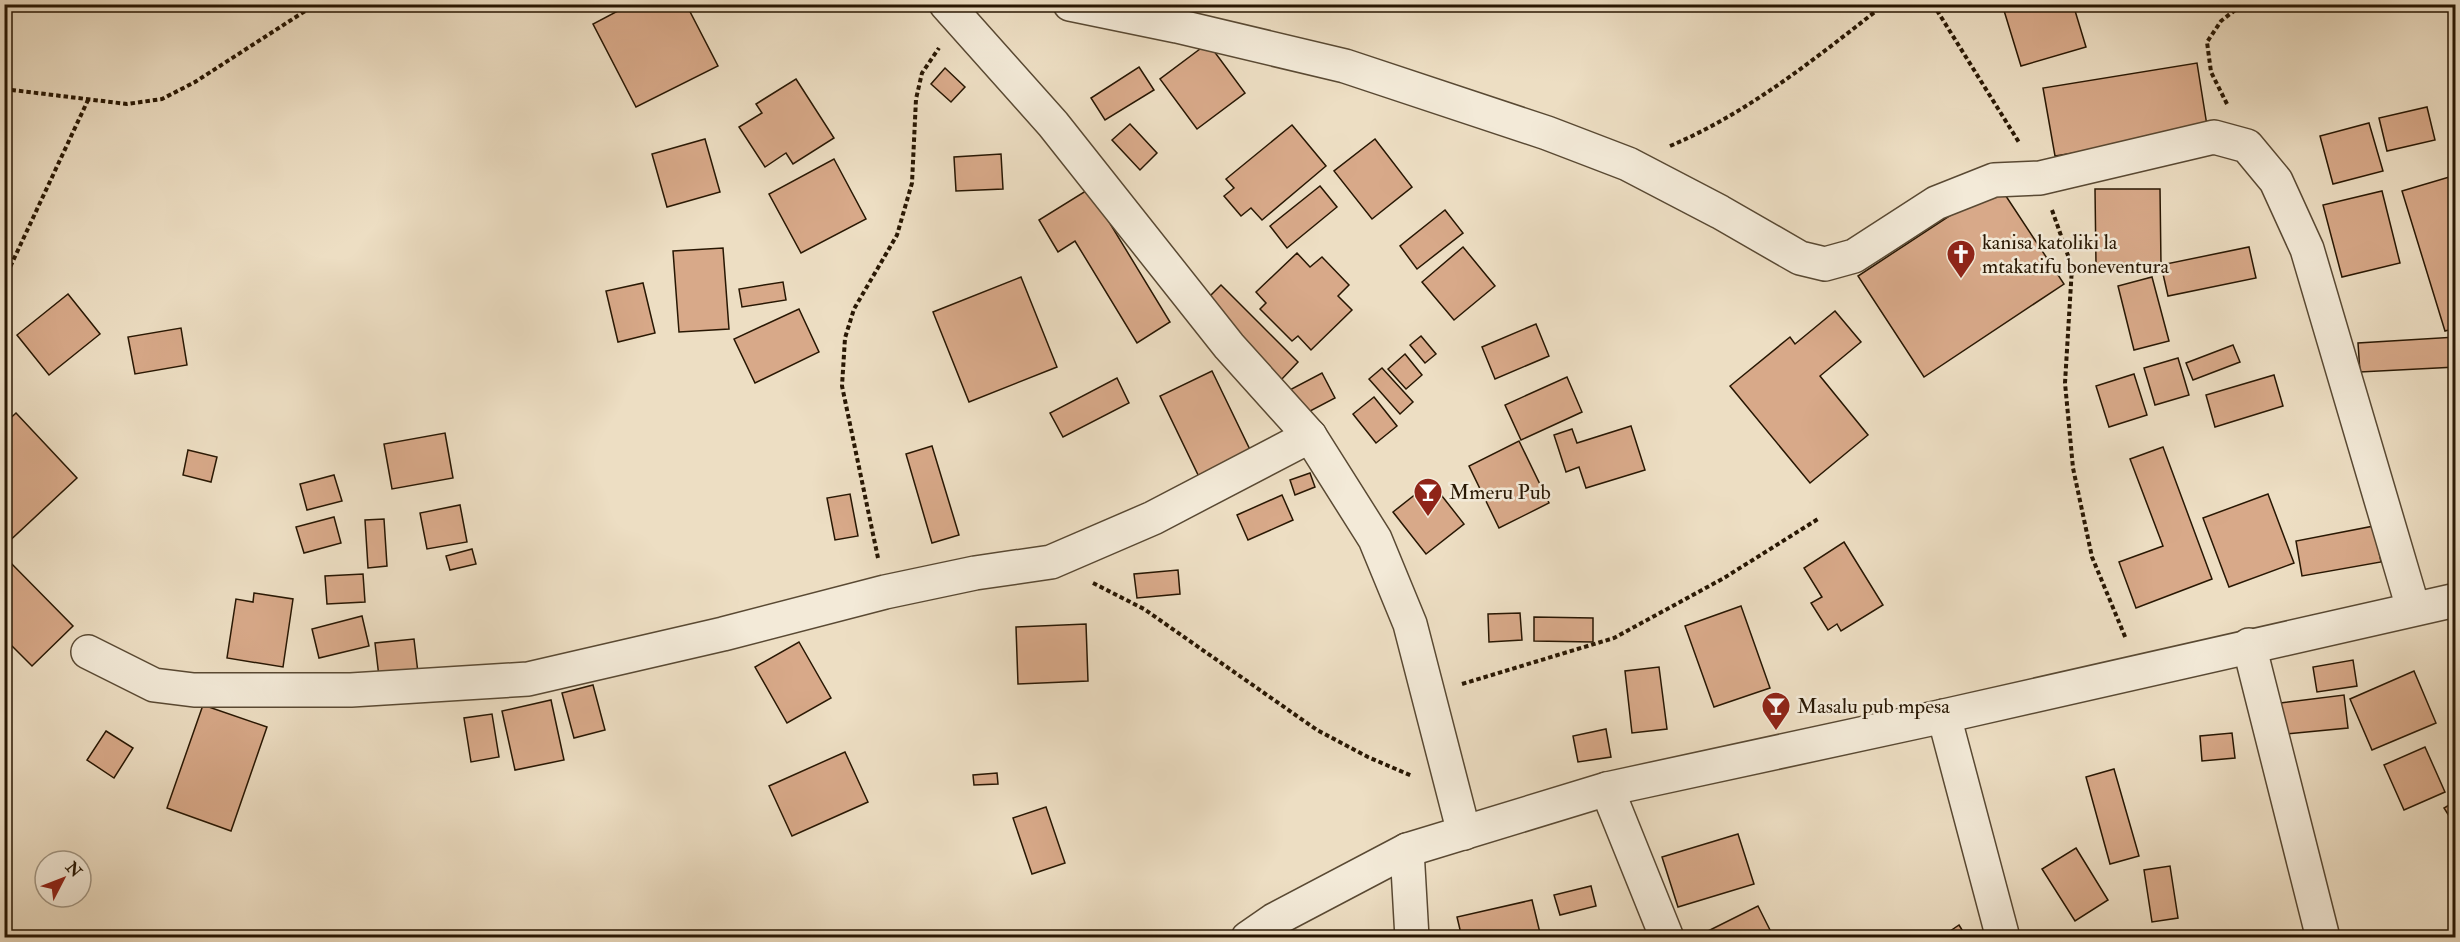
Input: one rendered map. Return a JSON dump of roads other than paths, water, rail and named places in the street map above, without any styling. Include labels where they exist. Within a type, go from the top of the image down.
[{"type":"street","points":[[1070,4],[1177,26],[1345,66],[1547,133],[1628,164],[1720,212],[1800,258],[1826,264],[1854,256],[1936,203],[1994,180],[2040,178],[2214,136],[2247,146],[2276,181],[2307,249],[2413,608]]},
{"type":"street","points":[[952,12],[1053,124],[1229,346],[1310,436],[1375,539],[1410,624],[1430,694],[1464,833]]},
{"type":"street","points":[[88,652],[154,685],[194,690],[351,690],[528,679],[723,634],[885,592],[975,573],[1051,562],[1153,518],[1310,436]]},
{"type":"street","points":[[1248,938],[1274,920],[1407,850],[1607,789],[1944,716],[2249,645],[2456,600]]},
{"type":"street","points":[[2249,645],[2323,938]]},
{"type":"street","points":[[1944,716],[2003,938]]},
{"type":"street","points":[[1607,789],[1667,938]]},
{"type":"street","points":[[1407,850],[1412,938]]},
{"type":"place","name":"kanisa katoliki la mtakatifu boneventura","points":[[1961,280]]},
{"type":"place","name":"Mmeru Pub","points":[[1428,518]]},
{"type":"place","name":"Masalu pub mpesa","points":[[1776,732]]}]
